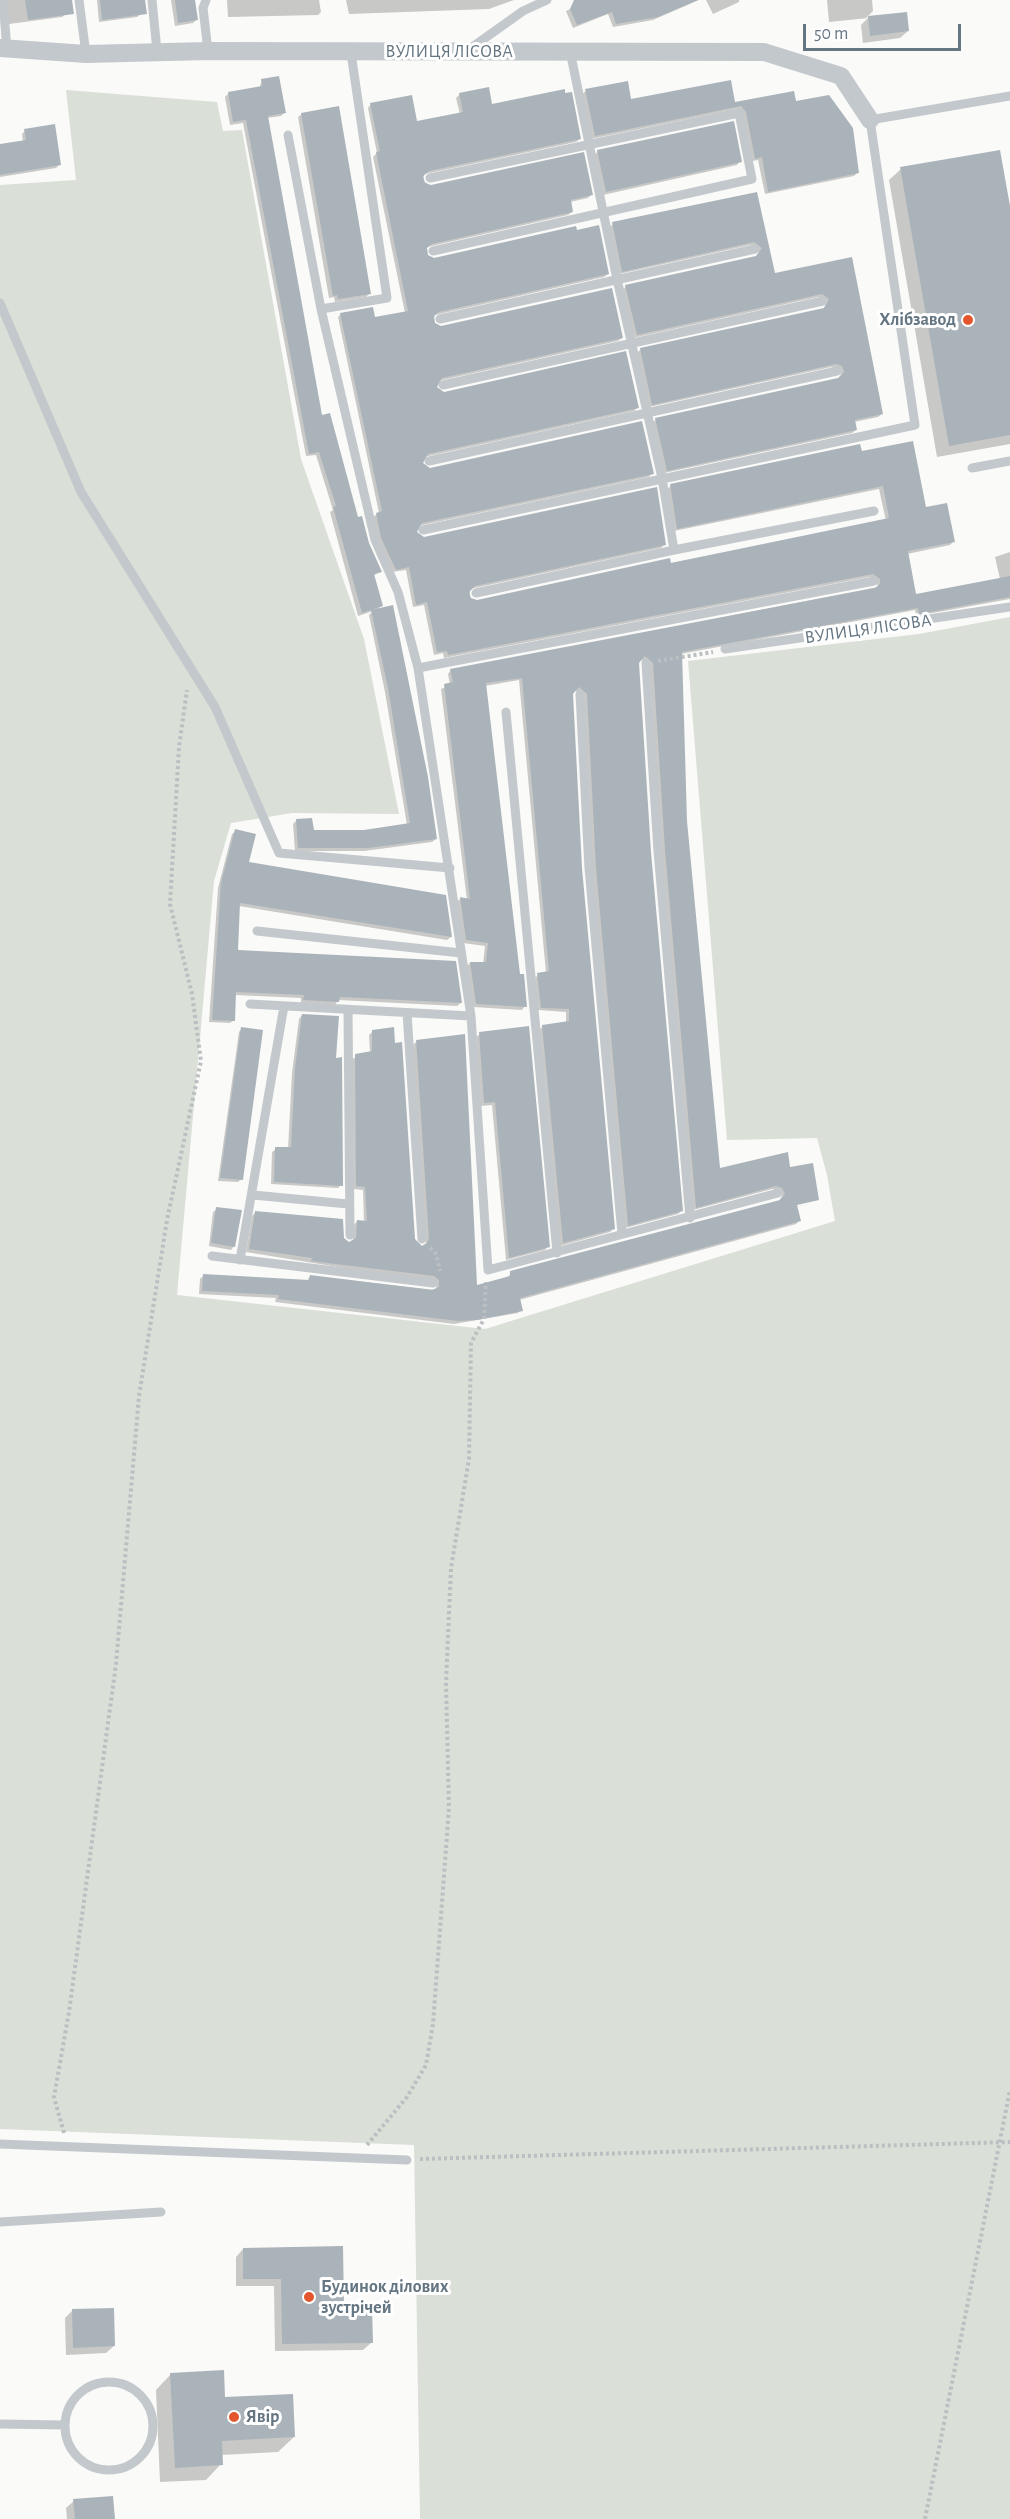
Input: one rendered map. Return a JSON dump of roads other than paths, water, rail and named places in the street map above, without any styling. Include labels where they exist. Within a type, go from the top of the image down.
[{"type":"street","name":"ВУЛИЦЯ ЛІСОВА","points":[[4,49],[86,54],[157,51],[764,52],[841,76],[870,120]]},
{"type":"lane","points":[[3,0],[4,49]]},
{"type":"lane","points":[[79,0],[86,54]]},
{"type":"lane","points":[[152,0],[157,51]]},
{"type":"lane","points":[[206,0],[203,8],[208,51]]},
{"type":"lane","points":[[467,51],[523,11],[548,0]]},
{"type":"lane","points":[[570,51],[617,279],[662,478],[674,550]]},
{"type":"lane","points":[[321,309],[387,298],[351,52]]},
{"type":"lane","points":[[423,530],[915,425],[870,120],[1010,96]]},
{"type":"lane","points":[[430,178],[739,113],[752,179],[433,251]]},
{"type":"lane","points":[[288,135],[321,309],[375,540],[398,592],[418,668],[471,1016],[488,1269],[557,1253],[778,1193]]},
{"type":"lane","points":[[440,319],[755,249]]},
{"type":"lane","points":[[442,385],[823,302]]},
{"type":"lane","points":[[0,303],[81,492],[214,707],[279,853],[450,868]]},
{"type":"lane","points":[[429,461],[837,371]]},
{"type":"lane","points":[[972,468],[1010,460]]},
{"type":"lane","points":[[476,594],[674,550],[874,512]]},
{"type":"lane","points":[[418,668],[874,581]]},
{"type":"lane","name":"ВУЛИЦЯ ЛІСОВА","points":[[725,650],[1010,608]]},
{"type":"lane","points":[[646,663],[658,851],[690,1218]]},
{"type":"lane","points":[[580,694],[590,868],[621,1234]]},
{"type":"lane","points":[[506,712],[557,1253]]},
{"type":"lane","points":[[257,931],[461,952]]},
{"type":"lane","points":[[250,1004],[471,1016]]},
{"type":"lane","points":[[240,1260],[284,1006]]},
{"type":"lane","points":[[348,1010],[350,1235]]},
{"type":"lane","points":[[407,1013],[422,1239]]},
{"type":"lane","points":[[253,1195],[348,1204]]},
{"type":"lane","points":[[212,1256],[433,1284]]},
{"type":"lane","points":[[0,2144],[407,2160]]},
{"type":"lane","points":[[0,2222],[161,2212]]},
{"type":"lane","points":[[115,2382],[129,2386],[141,2395],[149,2407],[153,2421],[153,2435],[147,2449],[138,2460],[125,2468],[96,2469],[83,2462],[73,2451],[67,2438],[65,2425],[68,2410],[76,2397],[87,2388],[101,2383],[115,2382]]},
{"type":"lane","points":[[0,2424],[65,2425]]},
{"type":"place","name":"Хлібзавод","points":[[968,320]]},
{"type":"place","name":"Будинок ділових зустрічей","points":[[309,2297]]},
{"type":"place","name":"Явір","points":[[234,2417]]}]
